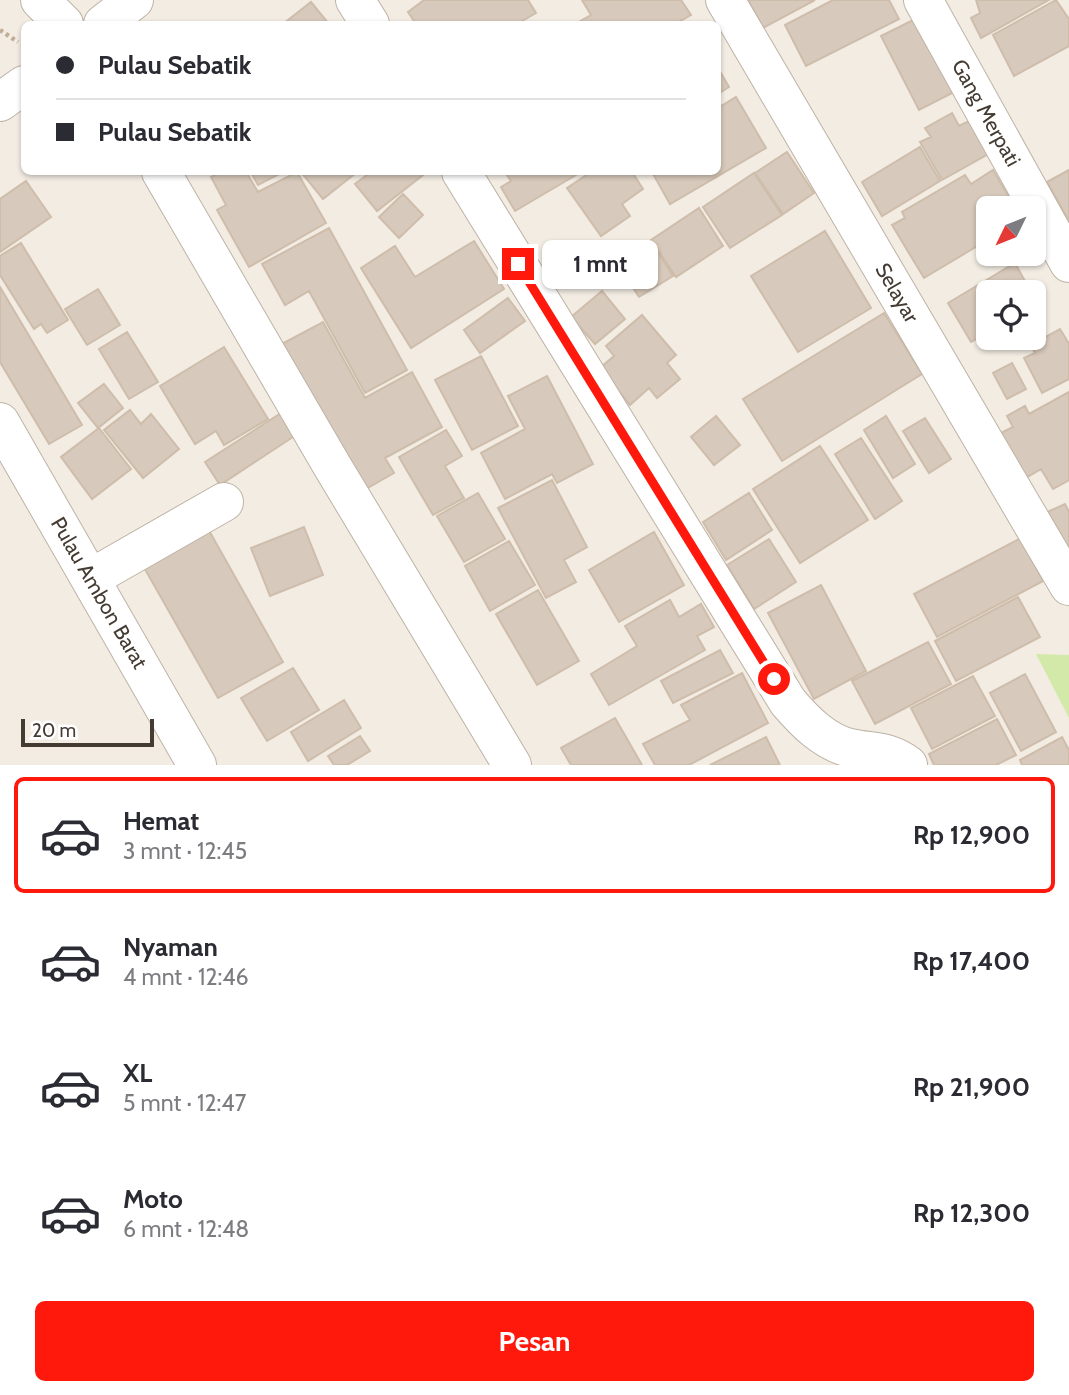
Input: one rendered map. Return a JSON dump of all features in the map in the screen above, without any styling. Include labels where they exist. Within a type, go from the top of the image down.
[{"type":"street","points":[[40,0],[61,21]]},
{"type":"street","points":[[107,21],[134,0]]},
{"type":"street","points":[[355,0],[368,21]]},
{"type":"street","name":"Selayar","points":[[725,0],[1069,586]]},
{"type":"street","name":"Gang Merpati","points":[[923,0],[1069,263]]},
{"type":"street","points":[[0,102],[21,87]]},
{"type":"street","points":[[162,175],[512,765]]},
{"type":"street","points":[[463,175],[788,702],[829,740],[839,757],[880,750],[908,765]]},
{"type":"street","name":"Pulau Ambon Barat","points":[[0,422],[197,765]]},
{"type":"street","points":[[91,578],[224,502]]},
{"type":"path","points":[[0,30],[21,44]]},
{"type":"green space","points":[[1036,654],[1069,655],[1069,718]]},
{"type":"building","points":[[424,0],[528,0],[536,13],[522,21],[414,21],[408,12]]},
{"type":"building","points":[[582,0],[681,0],[691,15],[680,21],[580,21],[591,15]]},
{"type":"building","points":[[748,0],[815,0],[763,28]]},
{"type":"building","points":[[833,0],[889,0],[899,19],[806,66],[785,25]]},
{"type":"building","points":[[976,0],[1049,0],[981,38],[971,18],[980,13]]},
{"type":"building","points":[[1056,0],[1069,19],[1069,46],[1014,76],[993,35]]},
{"type":"building","points":[[311,2],[327,21],[287,21]]},
{"type":"building","points":[[919,17],[958,90],[919,110],[881,36]]},
{"type":"building","points":[[721,73],[729,87],[721,92]]},
{"type":"building","points":[[736,97],[766,148],[721,174],[721,106]]},
{"type":"building","points":[[952,113],[959,126],[971,120],[990,153],[942,180],[920,142],[931,137],[925,128]]},
{"type":"building","points":[[920,147],[940,181],[882,216],[862,182]]},
{"type":"building","points":[[787,152],[814,193],[783,214],[755,173]]},
{"type":"building","points":[[993,170],[1008,196],[976,196],[976,247],[924,278],[892,225],[905,218],[902,212],[965,175],[971,184]]},
{"type":"building","points":[[1069,170],[1069,221],[1047,182]]},
{"type":"building","points":[[754,173],[782,215],[730,248],[703,207]]},
{"type":"building","points":[[248,175],[258,192],[291,175],[299,175],[326,223],[249,267],[217,210],[226,205],[211,177]]},
{"type":"building","points":[[253,175],[277,175],[258,185]]},
{"type":"building","points":[[303,175],[353,175],[323,199]]},
{"type":"building","points":[[367,175],[423,175],[377,211],[355,184]]},
{"type":"building","points":[[507,175],[576,175],[515,211],[501,187],[511,181]]},
{"type":"building","points":[[586,175],[634,175],[643,189],[622,204],[630,216],[601,236],[567,188]]},
{"type":"building","points":[[654,175],[720,175],[670,204]]},
{"type":"building","points":[[26,181],[51,217],[0,252],[0,199]]},
{"type":"building","points":[[403,194],[423,215],[399,238],[379,217]]},
{"type":"building","points":[[699,208],[723,246],[676,277],[651,240]]},
{"type":"building","points":[[329,228],[407,370],[365,393],[309,291],[285,305],[262,264]]},
{"type":"building","points":[[825,231],[871,308],[798,352],[751,276]]},
{"type":"building","points":[[474,241],[504,289],[411,348],[361,268],[395,246],[415,277]]},
{"type":"building","points":[[21,243],[68,320],[47,333],[41,324],[34,329],[0,275],[0,256]]},
{"type":"building","points":[[656,249],[673,276],[639,297],[622,271]]},
{"type":"building","points":[[1010,266],[1017,266],[1024,280],[987,280]]},
{"type":"building","points":[[976,286],[976,339],[971,342],[948,303]]},
{"type":"building","points":[[0,287],[82,425],[49,444],[0,362]]},
{"type":"building","points":[[98,289],[120,325],[87,345],[65,309]]},
{"type":"building","points":[[602,291],[625,319],[595,344],[571,317]]},
{"type":"building","points":[[508,298],[525,321],[480,353],[464,330]]},
{"type":"building","points":[[884,313],[922,374],[782,461],[743,399]]},
{"type":"building","points":[[642,315],[676,355],[667,363],[680,379],[657,398],[649,388],[630,405],[600,368],[614,356],[606,346]]},
{"type":"building","points":[[323,322],[365,398],[412,372],[442,427],[385,458],[394,473],[359,493],[278,346]]},
{"type":"building","points":[[1060,329],[1069,344],[1069,379],[1042,393],[1024,358],[1035,353],[1034,350],[1046,350],[1046,337]]},
{"type":"building","points":[[127,332],[158,382],[129,399],[99,349]]},
{"type":"building","points":[[224,347],[268,419],[224,445],[216,431],[195,444],[160,386]]},
{"type":"building","points":[[481,356],[518,426],[472,450],[435,380]]},
{"type":"building","points":[[1012,363],[1026,389],[1007,399],[993,373]]},
{"type":"building","points":[[547,376],[593,464],[557,483],[552,474],[505,499],[481,453],[525,429],[508,396]]},
{"type":"building","points":[[104,384],[123,408],[98,428],[78,403]]},
{"type":"building","points":[[1069,392],[1069,480],[1053,489],[1041,469],[1024,479],[999,434],[1013,427],[1007,416],[1025,406],[1029,414]]},
{"type":"building","points":[[130,410],[141,424],[151,414],[179,449],[143,478],[104,430]]},
{"type":"building","points":[[284,411],[299,433],[220,485],[205,462]]},
{"type":"building","points":[[716,416],[740,445],[714,465],[691,437]]},
{"type":"building","points":[[886,416],[915,464],[893,478],[864,430]]},
{"type":"building","points":[[925,418],[951,459],[929,473],[903,431]]},
{"type":"building","points":[[99,428],[131,469],[92,499],[61,457]]},
{"type":"building","points":[[446,430],[462,456],[445,466],[464,498],[433,515],[399,457]]},
{"type":"building","points":[[861,438],[902,501],[875,519],[835,454]]},
{"type":"building","points":[[820,446],[868,520],[800,563],[753,489]]},
{"type":"building","points":[[552,480],[587,547],[564,560],[576,582],[546,598],[498,508]]},
{"type":"building","points":[[478,493],[505,539],[464,562],[437,516]]},
{"type":"building","points":[[749,493],[772,530],[726,560],[703,522]]},
{"type":"building","points":[[1065,504],[1069,512],[1069,552],[1043,514]]},
{"type":"building","points":[[207,527],[283,662],[218,698],[142,564]]},
{"type":"building","points":[[304,527],[323,575],[270,596],[251,548]]},
{"type":"building","points":[[654,532],[684,585],[619,622],[589,570]]},
{"type":"building","points":[[1021,538],[1043,581],[937,637],[914,594]]},
{"type":"building","points":[[769,539],[796,582],[754,609],[727,565]]},
{"type":"building","points":[[509,541],[535,585],[490,611],[465,566]]},
{"type":"building","points":[[821,585],[866,671],[814,699],[768,613]]},
{"type":"building","points":[[538,590],[579,661],[537,685],[496,614]]},
{"type":"building","points":[[1018,597],[1040,637],[956,681],[935,641]]},
{"type":"building","points":[[670,600],[679,617],[701,604],[714,627],[697,636],[705,650],[609,705],[591,674],[637,646],[625,626]]},
{"type":"building","points":[[928,642],[951,684],[875,724],[852,681]]},
{"type":"building","points":[[720,650],[733,673],[673,703],[661,681]]},
{"type":"building","points":[[293,668],[319,710],[267,741],[241,698]]},
{"type":"building","points":[[742,673],[768,723],[689,765],[655,765],[643,744],[690,720],[681,705]]},
{"type":"building","points":[[1025,674],[1056,732],[1021,751],[990,693]]},
{"type":"building","points":[[973,676],[995,716],[932,749],[911,708]]},
{"type":"building","points":[[344,700],[361,728],[308,761],[291,732]]},
{"type":"building","points":[[615,718],[642,765],[571,765],[561,748]]},
{"type":"building","points":[[997,719],[1016,755],[996,765],[934,765],[929,754]]},
{"type":"building","points":[[360,736],[370,751],[347,765],[334,765],[328,756]]},
{"type":"building","points":[[766,737],[780,765],[710,765]]},
{"type":"building","points":[[1062,737],[1069,750],[1069,765],[1022,765],[1020,760]]},
{"type":"route","points":[[518,264],[774,679]]}]
